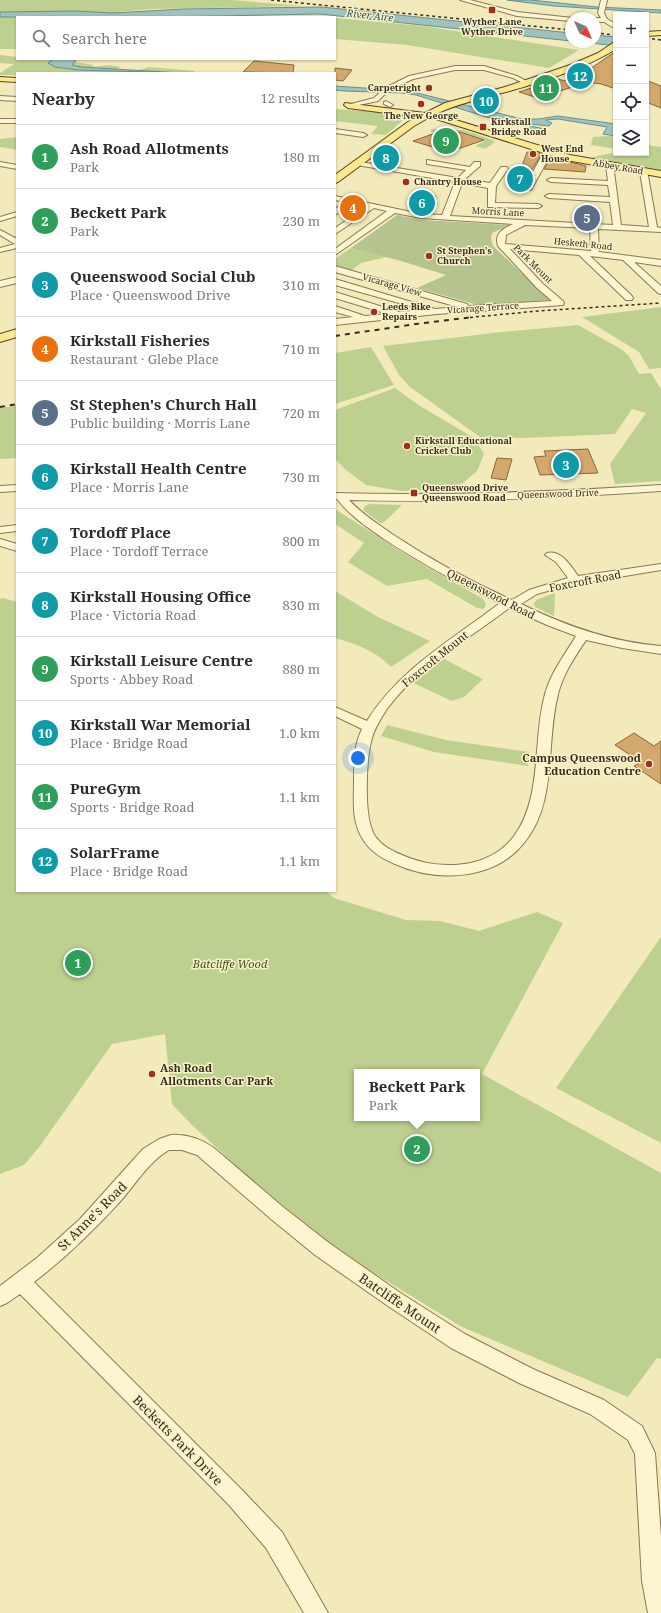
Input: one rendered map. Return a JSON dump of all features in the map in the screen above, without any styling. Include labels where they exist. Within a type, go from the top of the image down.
[{"type":"main road","points":[[649,34],[661,33]]},
{"type":"main road","points":[[336,179],[411,124],[430,113],[448,105],[527,83],[591,59],[613,47]]},
{"type":"main road","points":[[1,79],[16,80]]},
{"type":"main road","points":[[411,124],[408,117],[385,105],[351,105],[385,105],[430,106],[448,105]]},
{"type":"main road","name":"Abbey Road","points":[[385,105],[430,113],[452,119],[608,172],[644,172],[661,174]]},
{"type":"main road","points":[[448,105],[444,110],[452,119]]},
{"type":"main road","points":[[411,124],[452,119]]},
{"type":"main road","points":[[0,338],[16,333]]},
{"type":"street","points":[[463,0],[517,14],[565,18]]},
{"type":"street","points":[[603,5],[602,16],[613,25]]},
{"type":"street","points":[[385,105],[388,91],[410,77],[456,70],[484,68],[515,77],[527,83]]},
{"type":"street","points":[[456,70],[482,70],[512,80],[527,83]]},
{"type":"street","points":[[515,77],[546,76]]},
{"type":"street","points":[[385,105],[388,91]]},
{"type":"street","points":[[0,98],[16,99]]},
{"type":"street","points":[[0,120],[16,121]]},
{"type":"street","points":[[336,131],[363,134]]},
{"type":"street","points":[[528,188],[548,152]]},
{"type":"street","points":[[430,162],[474,166],[460,180],[446,216]]},
{"type":"street","points":[[357,163],[492,186]]},
{"type":"street","points":[[0,164],[16,167]]},
{"type":"street","points":[[504,169],[492,186],[491,205],[538,206]]},
{"type":"street","points":[[608,172],[612,183],[617,228]]},
{"type":"street","points":[[644,172],[657,230]]},
{"type":"street","points":[[612,183],[551,184],[613,192]]},
{"type":"street","points":[[549,196],[614,200]]},
{"type":"street","name":"Morris Lane","points":[[336,198],[394,210],[446,216],[522,223],[657,230]]},
{"type":"street","points":[[336,212],[352,201]]},
{"type":"street","points":[[336,231],[372,206]]},
{"type":"street","points":[[336,252],[394,210]]},
{"type":"street","points":[[0,219],[16,214]]},
{"type":"street","name":"Park Mount","points":[[522,223],[506,230],[501,234],[499,239],[502,246],[540,286],[560,303]]},
{"type":"street","points":[[594,226],[595,254]]},
{"type":"street","points":[[0,232],[16,241]]},
{"type":"street","points":[[0,250],[16,246]]},
{"type":"street","name":"Hesketh Road","points":[[502,246],[595,254],[661,263]]},
{"type":"street","points":[[582,253],[628,298]]},
{"type":"street","points":[[625,258],[661,291]]},
{"type":"street","name":"Vicarage View","points":[[336,269],[472,308]]},
{"type":"street","points":[[0,284],[16,280]]},
{"type":"street","points":[[336,282],[437,311]]},
{"type":"street","points":[[336,295],[401,315]]},
{"type":"street","name":"Vicarage Terrace","points":[[336,322],[472,308],[560,303]]},
{"type":"street","points":[[336,309],[367,319]]},
{"type":"street","points":[[0,489],[16,488]]},
{"type":"street","name":"Queenswood Drive","points":[[338,497],[542,495],[661,488]]},
{"type":"street","name":"Queenswood Road","points":[[338,497],[367,522],[402,546],[466,582],[510,604],[544,620],[583,635],[613,643],[661,650]]},
{"type":"street","points":[[0,530],[16,528]]},
{"type":"street","points":[[0,542],[16,548]]},
{"type":"street","points":[[551,555],[560,560],[576,581]]},
{"type":"street","name":"Foxcroft Road","points":[[510,604],[532,592],[576,581],[661,567]]},
{"type":"street","name":"Foxcroft Mount","points":[[510,604],[418,670],[389,698],[369,727],[361,763],[360,806],[362,824],[369,839],[378,849],[404,864],[434,870],[462,870],[478,867],[511,850],[520,839],[532,816],[541,779],[547,716],[556,678],[583,635]]},
{"type":"street","points":[[336,711],[369,727]]},
{"type":"street","name":"St Anne's Road","points":[[0,1297],[21,1282],[57,1251],[112,1199],[154,1151],[165,1144],[185,1143]]},
{"type":"street","name":"Batcliffe Mount","points":[[185,1143],[195,1146],[208,1153],[305,1236],[394,1300],[458,1341],[526,1376],[597,1407],[635,1433],[645,1453],[653,1581],[659,1613]]},
{"type":"street","name":"Becketts Park Drive","points":[[21,1282],[236,1498],[274,1540],[317,1613]]},
{"type":"green space","points":[[0,0],[231,0],[304,6],[152,9],[117,12],[111,16],[16,16],[16,49],[0,49]]},
{"type":"green space","points":[[336,18],[423,26],[579,50],[549,68],[407,45],[336,39]]},
{"type":"green space","points":[[0,55],[16,57],[16,60],[55,60],[61,68],[71,69],[74,67],[72,65],[75,62],[93,65],[93,67],[109,65],[121,67],[114,70],[133,72],[16,72],[16,75],[0,75],[0,73],[14,64],[0,63]]},
{"type":"green space","points":[[149,67],[195,71],[194,72],[133,72]]},
{"type":"green space","points":[[336,109],[393,113],[402,121],[386,135],[371,134],[378,126],[336,121]]},
{"type":"green space","points":[[431,129],[464,130],[495,142],[485,149],[475,146],[485,141],[484,140],[460,132],[454,133],[444,130],[435,133],[431,132]]},
{"type":"green space","points":[[16,137],[16,150],[0,147],[0,139]]},
{"type":"green space","points":[[593,137],[613,137],[613,149],[591,145]]},
{"type":"green space","points":[[649,145],[661,147],[661,172],[588,160],[589,158],[613,153],[613,156],[649,156]]},
{"type":"green space","points":[[397,215],[422,220],[509,225],[492,233],[491,239],[493,246],[550,300],[478,305],[417,288],[446,275],[351,248]]},
{"type":"green space","points":[[351,248],[387,257],[361,263],[352,270],[336,266],[336,258]]},
{"type":"green space","points":[[661,307],[661,368],[649,369],[639,352],[582,317]]},
{"type":"green space","points":[[578,325],[621,349],[629,356],[639,374],[651,373],[661,389],[661,481],[615,484],[610,464],[646,413],[632,409],[615,434],[523,438],[480,437],[410,387],[399,375],[383,346],[502,332]]},
{"type":"green space","points":[[371,347],[394,385],[336,404],[336,353]]},
{"type":"green space","name":"Kirkstall Educational Cricket Club","points":[[395,388],[420,406],[474,438],[484,454],[477,471],[456,489],[401,491],[366,485],[346,470],[336,460],[336,410]]},
{"type":"green space","points":[[16,405],[16,458],[0,459],[0,408]]},
{"type":"green space","points":[[370,504],[402,505],[383,523],[380,523],[363,510],[365,506]]},
{"type":"green space","points":[[336,510],[413,559],[483,599],[486,604],[485,607],[483,609],[477,608],[427,579],[387,586],[348,562],[364,543],[336,525]]},
{"type":"green space","points":[[336,592],[378,617],[430,641],[391,667],[372,652],[336,638]]},
{"type":"green space","points":[[555,593],[554,616],[535,607],[534,603],[538,599]]},
{"type":"green space","name":"Batcliffe Wood","points":[[3,598],[16,602],[16,892],[327,892],[334,898],[406,920],[440,921],[479,931],[537,912],[563,923],[482,1074],[661,1173],[661,1359],[657,1358],[628,1397],[462,1327],[346,1256],[257,1185],[191,1124],[172,1104],[165,1034],[112,1044],[40,1146],[24,1165],[0,1174],[0,599]]},
{"type":"green space","points":[[444,659],[483,679],[464,697],[452,701],[413,683]]},
{"type":"green space","points":[[387,725],[446,740],[529,752],[528,766],[434,752],[381,736]]},
{"type":"green space","points":[[661,937],[661,1143],[556,1088]]},
{"type":"water","points":[[507,0],[531,0],[597,7],[661,10],[661,13],[649,12],[554,6]]},
{"type":"water","name":"River Aire","points":[[322,7],[565,32],[565,40],[320,14],[0,17],[0,12],[76,11],[112,13],[184,9]]},
{"type":"water","points":[[601,36],[613,37],[613,46],[601,44]]},
{"type":"water","points":[[52,60],[76,60],[72,65],[81,67],[164,72],[78,70],[55,67],[48,63]]},
{"type":"water","points":[[336,86],[409,91],[522,119],[539,119],[558,116],[613,124],[613,136],[603,134],[607,127],[558,119],[546,120],[552,123],[549,126],[530,124],[530,126],[545,129],[543,131],[524,128],[524,126],[493,119],[416,95],[402,93],[344,91],[336,90]]},
{"type":"building","points":[[613,53],[613,88],[588,82],[538,98],[519,92],[558,79],[565,81],[580,69],[590,69]]},
{"type":"building","points":[[254,61],[294,65],[293,72],[243,72]]},
{"type":"building","points":[[335,68],[352,70],[343,81],[336,80]]},
{"type":"building","points":[[649,81],[661,86],[661,108],[649,103]]},
{"type":"building","points":[[444,130],[454,134],[460,132],[484,140],[449,152],[413,141]]},
{"type":"building","points":[[527,152],[539,153],[541,155],[517,193],[513,191]]},
{"type":"building","points":[[551,157],[586,166],[585,172],[544,169]]},
{"type":"building","points":[[414,195],[436,196],[432,207],[410,206]]},
{"type":"building","points":[[588,449],[598,473],[540,475],[534,457],[546,456],[544,451]]},
{"type":"building","name":"Kirkstall Educational Cricket Club","points":[[497,458],[512,459],[506,480],[491,478]]},
{"type":"building","name":"Campus Queenswood Education Centre","points":[[634,733],[654,746],[661,741],[661,784],[634,766],[641,762],[615,745]]},
{"type":"railway","points":[[271,0],[565,29]]},
{"type":"railway","points":[[601,34],[613,35]]},
{"type":"railway","points":[[649,38],[661,40]]},
{"type":"railway","points":[[468,318],[538,311],[661,303]]},
{"type":"railway","points":[[468,318],[473,317]]},
{"type":"railway","points":[[336,336],[468,318]]},
{"type":"railway","points":[[0,407],[16,404]]},
{"type":"place","name":"Wyther Lane Wyther Drive","points":[[492,10]]},
{"type":"place","name":"SolarFrame","points":[[580,76]]},
{"type":"place","name":"Carpetright","points":[[429,88]]},
{"type":"place","name":"PureGym","points":[[546,88]]},
{"type":"place","name":"Kirkstall War Memorial","points":[[486,101]]},
{"type":"place","name":"The New George","points":[[421,104]]},
{"type":"place","name":"Kirkstall Bridge Road","points":[[483,127]]},
{"type":"place","name":"Kirkstall Leisure Centre","points":[[446,141]]},
{"type":"place","name":"West End House","points":[[533,154]]},
{"type":"place","name":"Kirkstall Housing Office","points":[[386,158]]},
{"type":"place","name":"Tordoff Place","points":[[520,179]]},
{"type":"place","name":"Chantry House","points":[[406,182]]},
{"type":"place","name":"Kirkstall Health Centre","points":[[422,203]]},
{"type":"place","name":"Kirkstall Fisheries","points":[[353,208]]},
{"type":"place","name":"St Stephen's Church Hall","points":[[587,218]]},
{"type":"place","name":"St Stephen's Church","points":[[429,256]]},
{"type":"place","name":"Leeds Bike Repairs","points":[[374,312]]},
{"type":"place","name":"Kirkstall Educational Cricket Club","points":[[407,446]]},
{"type":"place","name":"Queenswood Social Club","points":[[566,465]]},
{"type":"place","name":"Queenswood Drive Queenswood Road","points":[[414,493]]},
{"type":"place","name":"Campus Queenswood Education Centre","points":[[649,764]]},
{"type":"place","name":"Ash Road Allotments","points":[[78,963]]},
{"type":"place","name":"Ash Road Allotments Car Park","points":[[152,1074]]},
{"type":"place","name":"Beckett Park","points":[[417,1149]]}]
